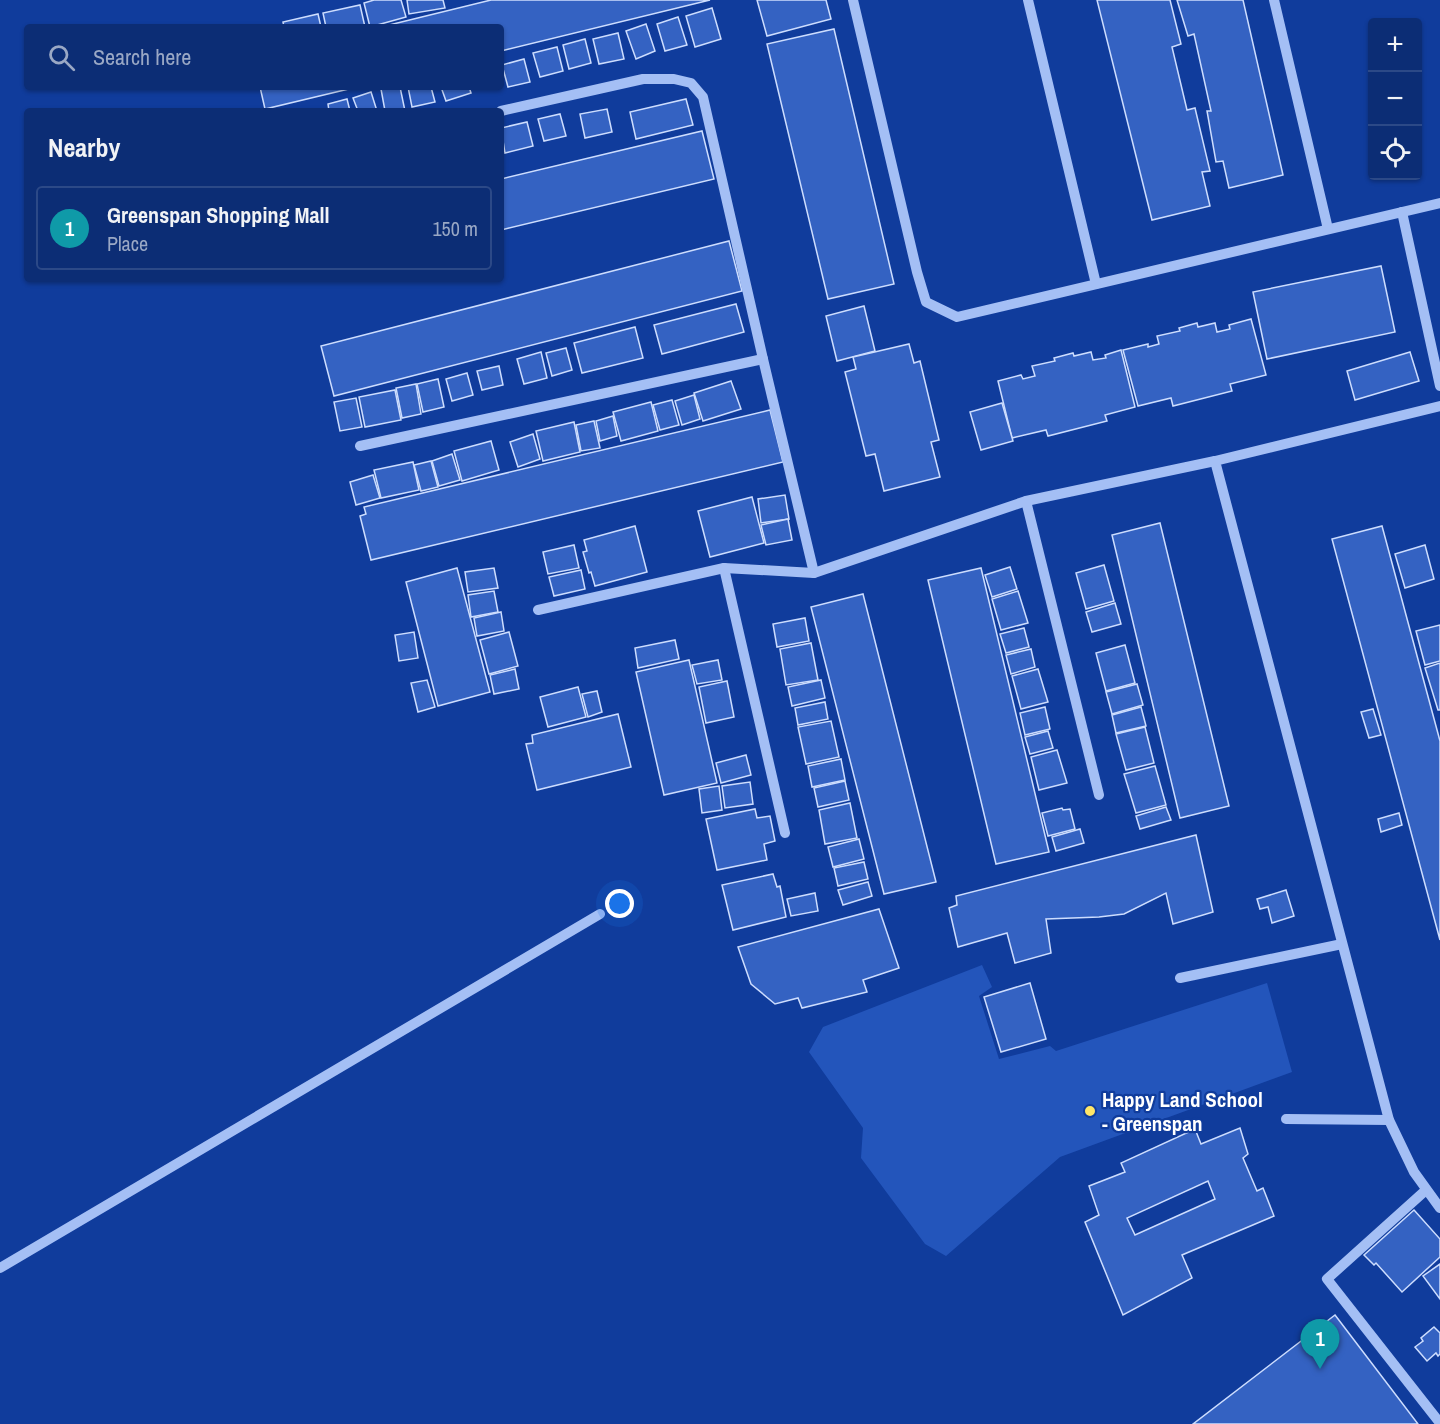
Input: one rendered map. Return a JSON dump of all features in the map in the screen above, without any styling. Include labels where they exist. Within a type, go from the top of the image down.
[{"type":"street","points":[[853,0],[926,302],[957,317],[1440,203]]},
{"type":"street","points":[[1028,0],[1096,284]]},
{"type":"street","points":[[1274,0],[1328,229]]},
{"type":"street","points":[[504,110],[643,79],[674,79],[691,83],[703,97],[814,573]]},
{"type":"street","points":[[1402,212],[1440,386]]},
{"type":"street","points":[[360,446],[763,359]]},
{"type":"street","points":[[538,610],[724,568],[814,573],[1026,501],[1215,461],[1440,406]]},
{"type":"street","points":[[1215,461],[1389,1120],[1414,1172],[1440,1208]]},
{"type":"street","points":[[1026,501],[1099,795]]},
{"type":"street","points":[[724,568],[785,833]]},
{"type":"street","points":[[0,1268],[600,914]]},
{"type":"street","points":[[1180,978],[1342,944]]},
{"type":"street","points":[[1286,1119],[1389,1120]]},
{"type":"street","points":[[1426,1190],[1327,1279],[1440,1423]]},
{"type":"shaded area","points":[[982,965],[992,987],[979,996],[999,1059],[1050,1046],[1056,1051],[1267,983],[1292,1072],[1060,1157],[946,1256],[925,1244],[861,1158],[863,1128],[809,1052],[823,1027]]},
{"type":"building","points":[[374,0],[401,0],[406,17],[381,24],[369,24],[364,3]]},
{"type":"building","points":[[407,0],[443,0],[445,8],[409,14]]},
{"type":"building","points":[[491,0],[710,0],[504,50],[504,24],[393,24]]},
{"type":"building","points":[[757,0],[826,0],[831,19],[767,36]]},
{"type":"building","points":[[1097,0],[1170,0],[1181,44],[1172,47],[1187,110],[1195,108],[1210,171],[1202,172],[1210,206],[1152,220]]},
{"type":"building","points":[[1177,0],[1243,0],[1283,175],[1229,188],[1223,161],[1216,162],[1207,111],[1211,111],[1194,34],[1188,36]]},
{"type":"building","points":[[360,5],[364,24],[325,24],[323,13]]},
{"type":"building","points":[[712,8],[721,39],[695,47],[686,16]]},
{"type":"building","points":[[318,14],[320,24],[283,24],[283,22]]},
{"type":"building","points":[[678,17],[687,45],[665,51],[657,24]]},
{"type":"building","points":[[646,24],[655,51],[636,59],[626,31]]},
{"type":"building","points":[[834,29],[894,284],[828,299],[767,44]]},
{"type":"building","points":[[618,33],[624,59],[599,64],[593,39]]},
{"type":"building","points":[[585,39],[591,63],[569,69],[563,45]]},
{"type":"building","points":[[557,47],[563,71],[540,77],[533,53]]},
{"type":"building","points":[[524,59],[530,82],[508,87],[504,64]]},
{"type":"building","points":[[261,90],[344,90],[269,108],[265,108]]},
{"type":"building","points":[[381,90],[401,90],[404,108],[384,108]]},
{"type":"building","points":[[409,90],[432,90],[435,102],[412,107]]},
{"type":"building","points":[[442,90],[470,90],[471,93],[446,101]]},
{"type":"building","points":[[371,92],[376,108],[357,108],[353,98]]},
{"type":"building","points":[[347,99],[349,108],[329,108],[328,104]]},
{"type":"building","points":[[686,99],[693,125],[636,139],[630,112]]},
{"type":"building","points":[[607,109],[612,132],[585,138],[580,114]]},
{"type":"building","points":[[560,114],[566,136],[544,141],[538,119]]},
{"type":"building","points":[[527,122],[533,146],[505,153],[504,127]]},
{"type":"building","points":[[702,131],[714,179],[504,229],[504,178]]},
{"type":"building","points":[[729,241],[742,291],[334,396],[321,346]]},
{"type":"building","points":[[1381,266],[1395,332],[1267,359],[1253,292]]},
{"type":"building","points":[[736,304],[744,332],[662,354],[654,325]]},
{"type":"building","points":[[864,306],[875,351],[837,361],[826,316]]},
{"type":"building","points":[[1251,319],[1266,375],[1230,384],[1232,391],[1173,406],[1171,398],[1138,406],[1123,350],[1148,344],[1148,347],[1159,344],[1157,336],[1180,331],[1179,328],[1197,323],[1198,327],[1215,323],[1217,332],[1230,329],[1229,325]]},
{"type":"building","points":[[635,327],[643,358],[582,373],[574,343]]},
{"type":"building","points":[[909,344],[914,363],[920,361],[939,440],[931,442],[940,477],[884,491],[875,454],[866,456],[845,372],[856,369],[853,357]]},
{"type":"building","points":[[566,348],[572,370],[552,376],[546,353]]},
{"type":"building","points":[[1121,350],[1135,407],[1105,415],[1107,421],[1048,436],[1046,430],[1012,438],[998,381],[1021,375],[1023,379],[1035,376],[1032,366],[1055,361],[1054,358],[1073,353],[1074,356],[1091,352],[1093,360],[1106,358],[1105,355]]},
{"type":"building","points":[[541,352],[547,378],[524,384],[517,359]]},
{"type":"building","points":[[1410,352],[1419,381],[1355,400],[1347,371]]},
{"type":"building","points":[[499,366],[503,385],[482,390],[477,371]]},
{"type":"building","points":[[467,373],[473,395],[452,401],[446,379]]},
{"type":"building","points":[[438,379],[444,407],[423,412],[417,384]]},
{"type":"building","points":[[731,381],[741,409],[703,421],[694,393]]},
{"type":"building","points":[[416,384],[421,414],[402,418],[396,388]]},
{"type":"building","points":[[395,390],[401,420],[365,427],[359,397]]},
{"type":"building","points":[[694,395],[700,419],[682,425],[675,401]]},
{"type":"building","points":[[356,398],[362,427],[340,431],[334,402]]},
{"type":"building","points":[[672,400],[679,425],[660,430],[653,405]]},
{"type":"building","points":[[651,402],[658,431],[621,441],[613,412]]},
{"type":"building","points":[[1002,403],[1013,441],[981,450],[970,412]]},
{"type":"building","points":[[770,410],[783,462],[371,560],[360,516],[366,514],[364,507]]},
{"type":"building","points":[[613,416],[617,436],[600,441],[596,421]]},
{"type":"building","points":[[594,421],[600,448],[581,451],[576,425]]},
{"type":"building","points":[[574,422],[580,452],[543,461],[536,431]]},
{"type":"building","points":[[533,434],[540,459],[518,467],[510,442]]},
{"type":"building","points":[[491,441],[499,470],[462,481],[454,451]]},
{"type":"building","points":[[452,454],[460,480],[439,486],[432,461]]},
{"type":"building","points":[[431,461],[438,487],[421,491],[414,465]]},
{"type":"building","points":[[413,462],[419,490],[381,498],[374,470]]},
{"type":"building","points":[[373,475],[380,498],[356,505],[350,482]]},
{"type":"building","points":[[785,495],[789,519],[761,523],[758,499]]},
{"type":"building","points":[[752,497],[764,543],[710,557],[698,511]]},
{"type":"building","points":[[788,519],[792,540],[766,545],[761,525]]},
{"type":"building","points":[[1160,523],[1229,806],[1180,818],[1112,535]]},
{"type":"building","points":[[635,526],[647,572],[595,586],[583,552],[587,551],[584,540]]},
{"type":"building","points":[[1382,526],[1440,741],[1440,940],[1332,539]]},
{"type":"building","points":[[574,545],[579,568],[548,574],[543,552]]},
{"type":"building","points":[[1425,545],[1434,579],[1405,588],[1395,554]]},
{"type":"building","points":[[1104,565],[1114,601],[1086,609],[1076,573]]},
{"type":"building","points":[[1010,567],[1017,589],[992,597],[985,575]]},
{"type":"building","points":[[457,568],[490,692],[438,706],[406,582]]},
{"type":"building","points":[[494,568],[498,588],[468,592],[465,572]]},
{"type":"building","points":[[981,568],[1049,852],[996,864],[928,580]]},
{"type":"building","points":[[581,570],[585,589],[554,596],[549,577]]},
{"type":"building","points":[[494,591],[498,612],[471,617],[468,595]]},
{"type":"building","points":[[1018,591],[1028,623],[1001,630],[992,599]]},
{"type":"building","points":[[863,594],[936,882],[884,894],[811,607]]},
{"type":"building","points":[[1115,603],[1121,624],[1092,632],[1086,612]]},
{"type":"building","points":[[501,612],[504,631],[477,636],[474,618]]},
{"type":"building","points":[[805,618],[809,641],[777,647],[773,624]]},
{"type":"building","points":[[1440,625],[1440,661],[1425,665],[1416,631]]},
{"type":"building","points":[[1024,628],[1029,647],[1006,653],[1000,634]]},
{"type":"building","points":[[414,632],[418,658],[399,661],[395,635]]},
{"type":"building","points":[[509,632],[518,666],[489,674],[480,640]]},
{"type":"building","points":[[675,640],[679,659],[638,668],[635,648]]},
{"type":"building","points":[[811,643],[818,680],[786,685],[780,649]]},
{"type":"building","points":[[1125,645],[1135,683],[1106,691],[1096,653]]},
{"type":"building","points":[[1031,649],[1035,667],[1011,674],[1006,655]]},
{"type":"building","points":[[689,660],[717,783],[664,795],[636,672]]},
{"type":"building","points":[[718,660],[722,680],[697,684],[692,665]]},
{"type":"building","points":[[1440,663],[1440,710],[1438,710],[1425,668]]},
{"type":"building","points":[[515,669],[519,689],[494,694],[490,675]]},
{"type":"building","points":[[1038,669],[1048,702],[1021,709],[1012,676]]},
{"type":"building","points":[[427,680],[435,707],[418,712],[411,683]]},
{"type":"building","points":[[821,680],[825,698],[792,706],[788,687]]},
{"type":"building","points":[[727,681],[734,717],[706,723],[699,687]]},
{"type":"building","points":[[1137,684],[1143,705],[1112,714],[1106,692]]},
{"type":"building","points":[[578,687],[586,717],[548,727],[540,697]]},
{"type":"building","points":[[597,691],[602,712],[588,717],[582,694]]},
{"type":"building","points":[[825,702],[828,719],[798,725],[795,708]]},
{"type":"building","points":[[1045,707],[1050,729],[1025,735],[1020,713]]},
{"type":"building","points":[[1141,707],[1146,726],[1116,733],[1112,715]]},
{"type":"building","points":[[1373,709],[1381,735],[1369,738],[1361,712]]},
{"type":"building","points":[[618,714],[631,767],[537,790],[526,744],[533,743],[532,735]]},
{"type":"building","points":[[831,721],[839,757],[806,764],[798,727]]},
{"type":"building","points":[[1145,727],[1154,763],[1126,770],[1116,734]]},
{"type":"building","points":[[1048,731],[1053,748],[1030,754],[1025,737]]},
{"type":"building","points":[[1057,750],[1067,783],[1039,790],[1031,757]]},
{"type":"building","points":[[746,755],[751,775],[721,783],[716,763]]},
{"type":"building","points":[[841,759],[845,780],[812,787],[808,766]]},
{"type":"building","points":[[1155,766],[1166,805],[1136,813],[1124,774]]},
{"type":"building","points":[[845,781],[849,800],[818,807],[814,788]]},
{"type":"building","points":[[750,782],[753,804],[725,808],[722,786]]},
{"type":"building","points":[[719,786],[722,810],[702,813],[699,789]]},
{"type":"building","points":[[850,803],[857,838],[825,844],[819,810]]},
{"type":"building","points":[[1166,807],[1171,820],[1140,829],[1136,816]]},
{"type":"building","points":[[1062,808],[1063,810],[1070,809],[1075,829],[1048,836],[1042,813]]},
{"type":"building","points":[[755,809],[757,818],[770,816],[775,841],[764,844],[767,860],[717,870],[706,819]]},
{"type":"building","points":[[1399,813],[1402,825],[1381,832],[1378,819]]},
{"type":"building","points":[[1080,829],[1084,843],[1056,851],[1052,837]]},
{"type":"building","points":[[1196,835],[1213,912],[1173,924],[1166,893],[1124,914],[1046,919],[1051,953],[1015,963],[1007,933],[958,947],[949,908],[957,905],[956,896]]},
{"type":"building","points":[[859,839],[864,859],[833,867],[828,847]]},
{"type":"building","points":[[864,862],[868,879],[838,886],[834,868]]},
{"type":"building","points":[[773,874],[777,887],[780,886],[786,917],[733,930],[722,885]]},
{"type":"building","points":[[868,882],[872,896],[843,905],[838,890]]},
{"type":"building","points":[[1286,890],[1294,916],[1272,923],[1268,907],[1260,909],[1257,899]]},
{"type":"building","points":[[815,893],[818,911],[791,916],[787,899]]},
{"type":"building","points":[[879,909],[899,968],[863,980],[867,992],[802,1008],[798,998],[775,1004],[751,984],[738,947]]},
{"type":"building","points":[[1030,983],[1046,1039],[1001,1052],[984,997]]},
{"type":"building","points":[[1240,1128],[1248,1154],[1243,1158],[1257,1191],[1263,1188],[1274,1216],[1182,1255],[1192,1278],[1123,1315],[1085,1222],[1099,1215],[1089,1186],[1125,1172],[1121,1163],[1195,1129],[1201,1144]],"holes":[[[1208,1181],[1215,1199],[1135,1235],[1127,1218]]]},
{"type":"building","points":[[1414,1210],[1440,1239],[1440,1257],[1402,1292],[1376,1263],[1374,1265],[1364,1255]]},
{"type":"building","points":[[1440,1264],[1440,1299],[1423,1276]]},
{"type":"building","points":[[1335,1315],[1418,1424],[1193,1424]]},
{"type":"building","points":[[1434,1327],[1440,1333],[1440,1354],[1438,1356],[1436,1353],[1427,1361],[1415,1347],[1423,1341],[1421,1338]]},
{"type":"place","name":"Happy Land School - Greenspan","points":[[1090,1111]]},
{"type":"place","name":"Greenspan Shopping Mall","points":[[1320,1369]]}]
